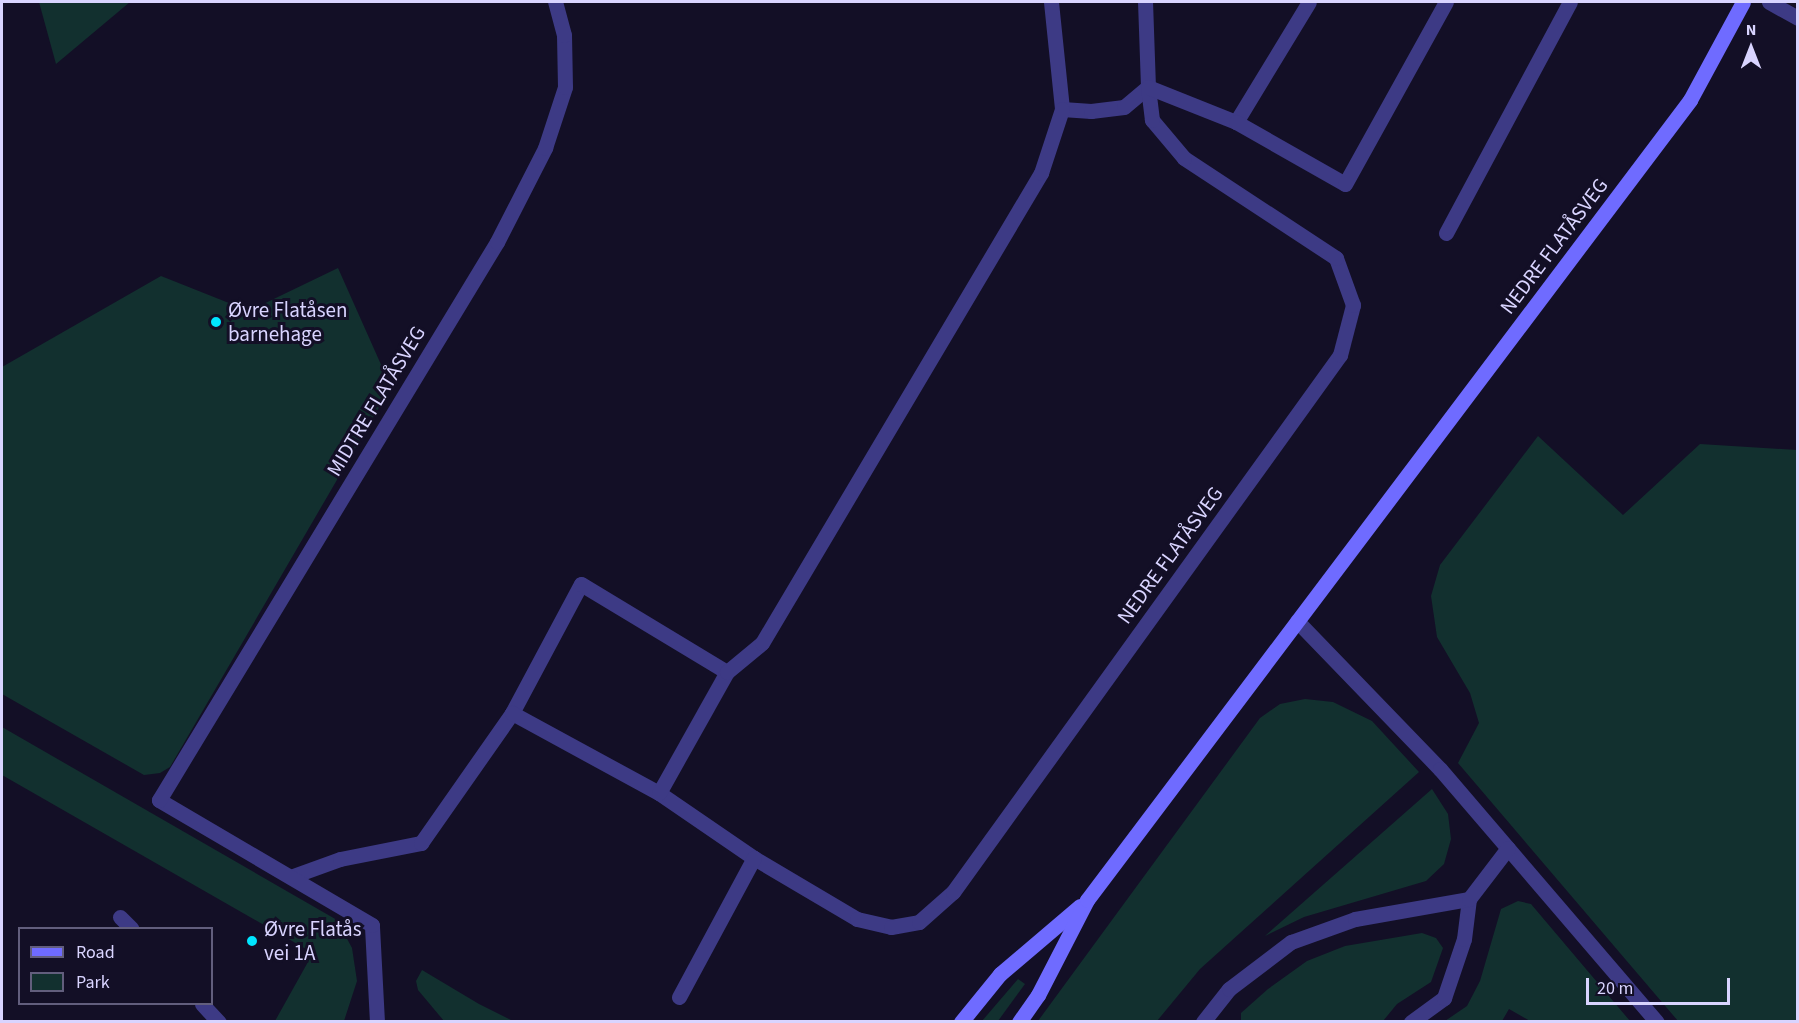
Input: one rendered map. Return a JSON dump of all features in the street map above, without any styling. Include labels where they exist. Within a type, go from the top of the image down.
[{"type":"street","name":"MIDTRE FLATÅSVEG","points":[[293,876],[159,800],[497,242],[545,148],[565,87],[564,34],[555,2]]},
{"type":"street","points":[[659,793],[728,672],[762,643],[1041,173],[1062,109],[1051,2]]},
{"type":"street","name":"NEDRE FLATÅSVEG","points":[[512,713],[659,793],[754,858],[857,919],[891,927],[919,922],[953,892],[1340,356],[1353,305],[1335,258],[1184,158],[1152,120],[1148,87],[1145,2]]},
{"type":"street","points":[[1236,122],[1309,2]]},
{"type":"street","points":[[1062,109],[1091,111],[1124,107],[1148,87],[1236,122],[1345,184],[1446,2]]},
{"type":"street","points":[[1446,233],[1570,2]]},
{"type":"street","name":"NEDRE FLATÅSVEG","points":[[1019,1022],[1038,995],[1087,900],[1690,100],[1743,2]]},
{"type":"street","points":[[1769,2],[1797,18]]},
{"type":"street","points":[[293,876],[340,859],[421,843],[512,713],[581,584],[728,672]]},
{"type":"street","points":[[1298,621],[1440,769],[1657,1022]]},
{"type":"street","points":[[1410,1022],[1444,998],[1464,939],[1469,899],[1508,848]]},
{"type":"street","points":[[679,997],[754,858]]},
{"type":"street","points":[[293,876],[372,925],[377,1022]]},
{"type":"street","points":[[1203,1022],[1229,988],[1291,942],[1354,919],[1469,899]]},
{"type":"street","name":"NEDRE FLATÅSVEG","points":[[962,1022],[1000,974],[1087,900]]},
{"type":"street","points":[[203,1005],[219,1022]]},
{"type":"green space","points":[[39,2],[130,2],[56,64]]},
{"type":"green space","points":[[338,268],[391,387],[170,767],[160,773],[144,775],[2,694],[2,367],[161,276],[249,311]]},
{"type":"green space","points":[[1538,436],[1623,515],[1700,444],[1797,450],[1797,1021],[1678,1021],[1458,763],[1479,723],[1470,693],[1437,637],[1431,596],[1440,565]]},
{"type":"green space","points":[[1305,699],[1333,702],[1372,721],[1419,772],[1200,969],[1157,1021],[1038,1021],[1260,718],[1280,704]]},
{"type":"green space","points":[[2,727],[337,920],[352,948],[357,981],[344,1021],[275,1021],[313,953],[2,775]]},
{"type":"green space","points":[[1432,789],[1448,814],[1451,839],[1444,864],[1426,881],[1304,917],[1265,936]]},
{"type":"green space","points":[[1518,901],[1531,904],[1630,1021],[1530,1021],[1509,1009],[1502,1021],[1445,1021],[1467,1006],[1480,981],[1501,909]]},
{"type":"green space","points":[[1422,933],[1436,938],[1443,948],[1431,982],[1397,1004],[1383,1021],[1241,1021],[1241,1013],[1268,989],[1307,961],[1345,946]]},
{"type":"green space","points":[[422,970],[513,1021],[444,1021],[418,990],[416,981]]},
{"type":"green space","points":[[1018,979],[1025,984],[998,1021],[982,1021]]},
{"type":"place","name":"Øvre Flatåsen barnehage","points":[[216,322]]},
{"type":"place","name":"Øvre Flatås vei 1A","points":[[252,941]]}]
